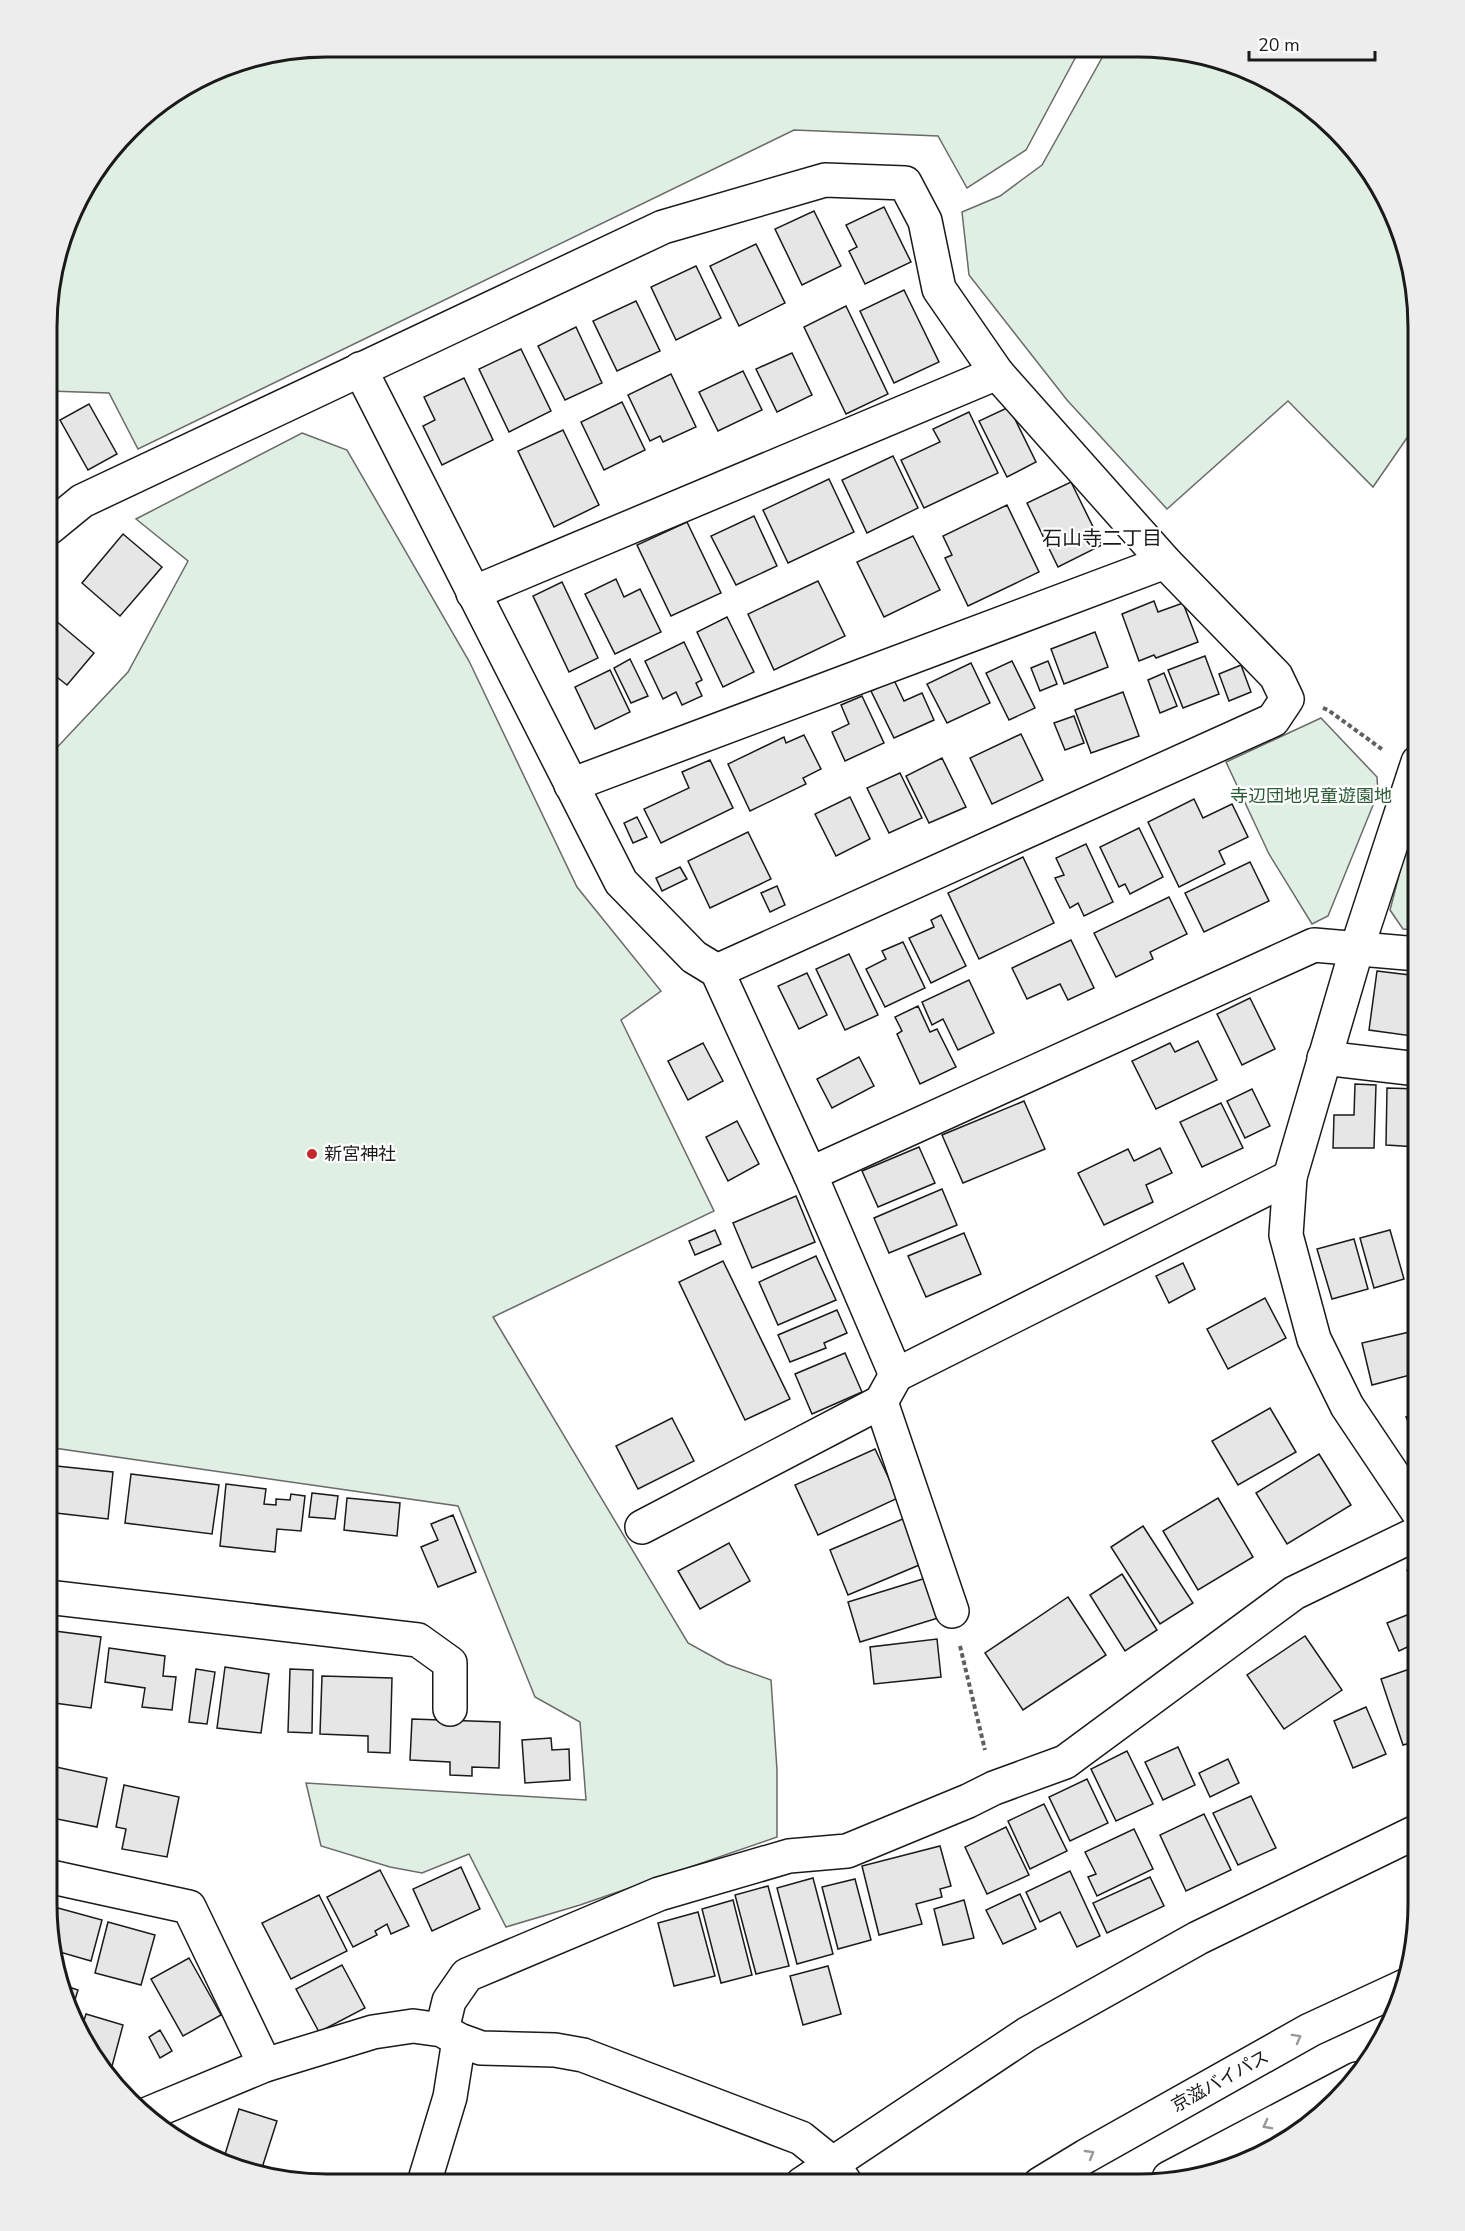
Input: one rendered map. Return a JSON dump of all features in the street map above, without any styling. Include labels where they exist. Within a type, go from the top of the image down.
[{"type":"main road","points":[[57,521],[82,501],[663,227],[825,180],[905,183],[924,221],[939,289],[997,373],[1165,562],[1276,676],[1287,699],[1274,720],[717,971]]},
{"type":"main road","points":[[360,369],[621,882],[694,957],[717,971],[810,1174],[889,1389],[952,1611]]},
{"type":"main road","points":[[473,592],[997,373]]},
{"type":"main road","points":[[571,785],[1165,562]]},
{"type":"main road","points":[[1408,792],[1357,948],[1290,1177],[1286,1235],[1314,1339],[1347,1406],[1408,1497]]},
{"type":"main road","points":[[810,1174],[1314,945],[1408,953]]},
{"type":"main road","points":[[1324,1058],[1408,1068]]},
{"type":"main road","points":[[642,1527],[889,1389],[1290,1177]]},
{"type":"main road","points":[[426,2174],[450,2097],[449,2001],[467,1975],[659,1894],[789,1856],[847,1851],[994,1788],[1065,1761],[1294,1593],[1408,1538]]},
{"type":"main road","points":[[57,1598],[418,1640],[450,1663],[450,1709]]},
{"type":"main road","points":[[154,2111],[265,2065],[373,2032],[413,2026],[451,2035],[482,2048],[555,2050],[583,2055],[801,2138],[839,2173],[1027,2034],[1198,1938],[1408,1836]]},
{"type":"main road","points":[[57,1878],[189,1907],[265,2065]]},
{"type":"main road","name":"京滋バイパス","points":[[1056,2174],[1310,2030],[1394,1991]]},
{"type":"main road","points":[[1184,2170],[1331,2093]]},
{"type":"path","points":[[1287,699],[1328,710],[1408,762]]},
{"type":"path","points":[[962,1651],[984,1748]]},
{"type":"green space","points":[[327,57],[1076,57],[1026,150],[967,188],[938,136],[794,130],[138,449],[109,393],[57,391],[59,292],[71,240],[93,192],[136,136],[192,93],[240,71],[292,59]]},
{"type":"green space","points":[[1103,57],[1173,59],[1225,71],[1273,93],[1329,136],[1362,177],[1380,208],[1394,240],[1406,292],[1408,436],[1373,487],[1288,401],[1167,509],[1067,400],[969,275],[962,212],[1000,196],[1042,165]]},
{"type":"green space","points":[[302,433],[347,450],[469,661],[577,887],[661,991],[621,1020],[714,1211],[493,1317],[688,1643],[726,1664],[771,1680],[777,1770],[777,1837],[580,1905],[506,1927],[469,1854],[422,1873],[390,1867],[321,1846],[306,1783],[586,1800],[580,1722],[535,1697],[458,1506],[57,1448],[57,747],[128,672],[188,561],[136,519]]},
{"type":"green space","name":"寺辺団地児童遊園地","points":[[1321,718],[1377,777],[1378,793],[1328,916],[1312,924],[1269,854],[1226,762]]},
{"type":"green space","points":[[1408,841],[1408,929],[1403,929],[1390,910]]},
{"type":"building","points":[[884,207],[911,262],[865,284],[849,251],[857,247],[846,225]]},
{"type":"building","points":[[814,211],[841,266],[802,285],[775,229]]},
{"type":"building","points":[[756,244],[785,303],[739,326],[710,266]]},
{"type":"building","points":[[696,266],[721,318],[676,340],[651,287]]},
{"type":"building","points":[[904,290],[939,362],[894,383],[860,311]]},
{"type":"building","points":[[636,301],[660,351],[617,371],[593,321]]},
{"type":"building","points":[[846,306],[888,394],[846,414],[804,327]]},
{"type":"building","points":[[576,327],[602,383],[565,400],[538,346]]},
{"type":"building","points":[[521,349],[551,411],[509,432],[479,369]]},
{"type":"building","points":[[792,353],[812,395],[777,412],[756,369]]},
{"type":"building","points":[[743,371],[762,410],[718,431],[699,392]]},
{"type":"building","points":[[671,374],[696,427],[663,442],[660,436],[650,441],[628,395]]},
{"type":"building","points":[[464,378],[493,440],[442,465],[423,426],[435,420],[424,397]]},
{"type":"building","points":[[622,402],[645,450],[604,470],[581,422]]},
{"type":"building","points":[[89,404],[117,454],[88,470],[60,420]]},
{"type":"building","points":[[1009,407],[1036,462],[1007,477],[979,421]]},
{"type":"building","points":[[969,412],[998,473],[924,508],[901,460],[940,442],[933,429]]},
{"type":"building","points":[[563,430],[599,505],[554,527],[518,451]]},
{"type":"building","points":[[893,456],[918,508],[867,533],[842,480]]},
{"type":"building","points":[[829,479],[854,532],[788,563],[763,510]]},
{"type":"building","points":[[1071,482],[1102,545],[1058,567],[1027,503]]},
{"type":"building","points":[[1007,505],[1039,572],[968,606],[945,558],[952,555],[943,536]]},
{"type":"building","points":[[754,516],[777,566],[736,585],[711,536]]},
{"type":"building","points":[[687,522],[721,593],[671,616],[637,545]]},
{"type":"building","points":[[123,534],[162,567],[120,616],[82,583]]},
{"type":"building","points":[[913,536],[940,590],[884,617],[857,562]]},
{"type":"building","points":[[616,579],[624,597],[640,589],[661,632],[615,654],[585,594]]},
{"type":"building","points":[[818,581],[845,636],[774,670],[748,614]]},
{"type":"building","points":[[562,582],[598,658],[569,672],[533,596]]},
{"type":"building","points":[[1154,601],[1158,612],[1183,603],[1198,642],[1156,658],[1154,655],[1139,661],[1122,614]]},
{"type":"building","points":[[727,617],[754,672],[723,687],[697,632]]},
{"type":"building","points":[[57,622],[94,653],[67,685],[57,677]]},
{"type":"building","points":[[1095,632],[1108,667],[1064,684],[1051,649]]},
{"type":"building","points":[[684,642],[702,680],[696,683],[702,696],[682,705],[676,692],[663,699],[645,661]]},
{"type":"building","points":[[1205,656],[1219,694],[1183,708],[1168,670]]},
{"type":"building","points":[[630,659],[648,696],[631,703],[614,668]]},
{"type":"building","points":[[1012,661],[1035,708],[1009,720],[986,673]]},
{"type":"building","points":[[1048,661],[1057,684],[1040,691],[1031,668]]},
{"type":"building","points":[[971,663],[990,703],[947,723],[927,684]]},
{"type":"building","points":[[1241,665],[1251,692],[1229,701],[1219,674]]},
{"type":"building","points":[[610,670],[630,712],[595,729],[575,687]]},
{"type":"building","points":[[1164,673],[1177,706],[1160,713],[1148,680]]},
{"type":"building","points":[[894,680],[904,701],[922,693],[934,720],[894,738],[871,691]]},
{"type":"building","points":[[1123,692],[1139,736],[1091,753],[1075,710]]},
{"type":"building","points":[[862,696],[884,743],[845,761],[832,732],[849,724],[841,705]]},
{"type":"building","points":[[1074,716],[1084,743],[1065,750],[1054,723]]},
{"type":"building","points":[[1021,734],[1043,780],[992,804],[970,758]]},
{"type":"building","points":[[804,735],[821,769],[803,778],[806,784],[750,811],[728,764],[784,737],[786,743]]},
{"type":"building","points":[[942,758],[966,807],[929,823],[906,776]]},
{"type":"building","points":[[710,760],[733,808],[661,843],[644,809],[689,788],[682,772]]},
{"type":"building","points":[[900,773],[922,818],[889,833],[867,788]]},
{"type":"building","points":[[850,797],[870,839],[836,856],[815,814]]},
{"type":"building","points":[[1194,799],[1203,818],[1232,804],[1248,837],[1219,851],[1225,864],[1179,887],[1148,822]]},
{"type":"building","points":[[637,817],[647,837],[633,843],[624,823]]},
{"type":"building","points":[[1139,828],[1163,877],[1130,894],[1125,884],[1119,887],[1100,847]]},
{"type":"building","points":[[748,832],[771,879],[710,908],[688,861]]},
{"type":"building","points":[[1086,844],[1113,902],[1084,916],[1078,903],[1070,908],[1055,878],[1064,875],[1056,858]]},
{"type":"building","points":[[1023,857],[1054,923],[979,959],[948,893]]},
{"type":"building","points":[[1250,862],[1269,901],[1204,932],[1185,893]]},
{"type":"building","points":[[680,867],[687,879],[662,891],[656,878]]},
{"type":"building","points":[[777,886],[785,905],[770,912],[761,893]]},
{"type":"building","points":[[1169,897],[1187,934],[1150,952],[1153,959],[1116,977],[1094,933]]},
{"type":"building","points":[[941,915],[966,966],[931,983],[909,938],[934,927],[931,920]]},
{"type":"building","points":[[1071,940],[1094,988],[1068,1000],[1060,984],[1027,999],[1012,968]]},
{"type":"building","points":[[903,942],[925,988],[885,1007],[866,969],[886,959],[882,951]]},
{"type":"building","points":[[849,954],[878,1015],[845,1030],[816,969]]},
{"type":"building","points":[[1377,971],[1408,975],[1408,1035],[1369,1030]]},
{"type":"building","points":[[807,973],[827,1015],[799,1029],[778,986]]},
{"type":"building","points":[[969,980],[994,1033],[958,1050],[943,1019],[932,1025],[922,1002]]},
{"type":"building","points":[[1250,998],[1275,1049],[1242,1065],[1217,1014]]},
{"type":"building","points":[[918,1006],[930,1032],[937,1029],[956,1067],[920,1084],[897,1034],[902,1031],[895,1017]]},
{"type":"building","points":[[1198,1041],[1217,1080],[1156,1109],[1132,1061],[1170,1043],[1175,1052]]},
{"type":"building","points":[[703,1043],[723,1081],[688,1100],[668,1061]]},
{"type":"building","points":[[859,1057],[874,1086],[832,1108],[817,1079]]},
{"type":"building","points":[[1355,1084],[1376,1085],[1374,1148],[1333,1148],[1334,1115],[1354,1115]]},
{"type":"building","points":[[1387,1088],[1408,1089],[1408,1146],[1386,1145]]},
{"type":"building","points":[[1252,1089],[1270,1126],[1245,1138],[1227,1101]]},
{"type":"building","points":[[1024,1101],[1045,1149],[963,1183],[942,1135]]},
{"type":"building","points":[[1221,1103],[1243,1148],[1202,1167],[1180,1122]]},
{"type":"building","points":[[737,1121],[759,1164],[728,1181],[706,1137]]},
{"type":"building","points":[[919,1147],[935,1183],[878,1207],[862,1171]]},
{"type":"building","points":[[1160,1148],[1172,1173],[1146,1185],[1153,1202],[1104,1225],[1078,1173],[1128,1149],[1134,1161]]},
{"type":"building","points":[[942,1189],[957,1225],[889,1253],[874,1218]]},
{"type":"building","points":[[796,1196],[815,1242],[752,1268],[733,1223]]},
{"type":"building","points":[[715,1230],[721,1244],[695,1255],[689,1241]]},
{"type":"building","points":[[1390,1230],[1404,1279],[1374,1288],[1360,1238]]},
{"type":"building","points":[[964,1233],[981,1274],[926,1297],[908,1256]]},
{"type":"building","points":[[1354,1239],[1368,1289],[1332,1299],[1317,1249]]},
{"type":"building","points":[[816,1256],[836,1300],[778,1325],[759,1282]]},
{"type":"building","points":[[723,1261],[790,1399],[745,1420],[679,1282]]},
{"type":"building","points":[[1183,1263],[1195,1289],[1169,1303],[1156,1276]]},
{"type":"building","points":[[1265,1298],[1286,1338],[1228,1369],[1207,1329]]},
{"type":"building","points":[[837,1310],[847,1333],[824,1343],[826,1348],[790,1362],[778,1335]]},
{"type":"building","points":[[1408,1332],[1408,1376],[1372,1385],[1362,1343]]},
{"type":"building","points":[[845,1353],[862,1392],[812,1414],[795,1374]]},
{"type":"building","points":[[1270,1408],[1296,1452],[1238,1485],[1212,1441]]},
{"type":"building","points":[[672,1418],[694,1461],[638,1489],[616,1446]]},
{"type":"building","points":[[875,1449],[898,1498],[818,1535],[795,1485]]},
{"type":"building","points":[[1319,1454],[1351,1505],[1287,1544],[1256,1493]]},
{"type":"building","points":[[57,1466],[113,1472],[108,1519],[57,1513]]},
{"type":"building","points":[[131,1474],[219,1485],[212,1534],[125,1523]]},
{"type":"building","points":[[226,1484],[266,1489],[264,1504],[276,1505],[276,1499],[290,1500],[291,1494],[305,1496],[301,1531],[277,1529],[275,1552],[220,1546]]},
{"type":"building","points":[[312,1493],[338,1496],[335,1519],[309,1517]]},
{"type":"building","points":[[347,1498],[400,1503],[397,1536],[344,1530]]},
{"type":"building","points":[[1218,1498],[1253,1557],[1198,1590],[1163,1531]]},
{"type":"building","points":[[453,1515],[476,1572],[438,1587],[421,1547],[438,1540],[431,1524]]},
{"type":"building","points":[[905,1518],[924,1563],[848,1595],[830,1550]]},
{"type":"building","points":[[1143,1526],[1193,1603],[1160,1624],[1111,1547]]},
{"type":"building","points":[[729,1543],[750,1581],[700,1609],[678,1571]]},
{"type":"building","points":[[1122,1574],[1157,1630],[1125,1651],[1090,1595]]},
{"type":"building","points":[[926,1578],[938,1618],[860,1642],[848,1602]]},
{"type":"building","points":[[1068,1597],[1106,1655],[1023,1710],[985,1653]]},
{"type":"building","points":[[1408,1615],[1408,1647],[1399,1651],[1387,1623]]},
{"type":"building","points":[[57,1631],[101,1637],[91,1708],[57,1703]]},
{"type":"building","points":[[1305,1636],[1342,1690],[1284,1729],[1247,1675]]},
{"type":"building","points":[[937,1639],[941,1677],[874,1684],[870,1647]]},
{"type":"building","points":[[109,1648],[165,1656],[163,1676],[176,1677],[172,1710],[142,1707],[145,1688],[105,1682]]},
{"type":"building","points":[[225,1667],[269,1674],[261,1733],[217,1728]]},
{"type":"building","points":[[196,1669],[215,1672],[207,1724],[189,1722]]},
{"type":"building","points":[[290,1669],[313,1670],[312,1733],[288,1732]]},
{"type":"building","points":[[1408,1670],[1408,1744],[1403,1745],[1381,1679]]},
{"type":"building","points":[[322,1676],[392,1678],[390,1753],[368,1752],[368,1736],[320,1734]]},
{"type":"building","points":[[1366,1707],[1386,1754],[1353,1768],[1334,1721]]},
{"type":"building","points":[[412,1719],[500,1722],[499,1768],[472,1767],[472,1776],[450,1775],[450,1762],[410,1760]]},
{"type":"building","points":[[551,1738],[552,1750],[569,1749],[570,1780],[525,1783],[522,1740]]},
{"type":"building","points":[[1178,1747],[1195,1785],[1163,1800],[1145,1762]]},
{"type":"building","points":[[1127,1751],[1153,1804],[1116,1821],[1091,1769]]},
{"type":"building","points":[[1228,1759],[1239,1783],[1210,1797],[1199,1773]]},
{"type":"building","points":[[57,1767],[107,1778],[97,1827],[57,1819]]},
{"type":"building","points":[[1087,1779],[1108,1823],[1070,1841],[1049,1797]]},
{"type":"building","points":[[124,1785],[179,1797],[167,1857],[122,1849],[126,1829],[116,1827]]},
{"type":"building","points":[[1251,1796],[1276,1848],[1238,1865],[1213,1813]]},
{"type":"building","points":[[1044,1804],[1067,1851],[1030,1869],[1008,1821]]},
{"type":"building","points":[[1204,1814],[1231,1870],[1186,1891],[1160,1835]]},
{"type":"building","points":[[1006,1827],[1029,1875],[987,1894],[965,1847]]},
{"type":"building","points":[[1134,1829],[1153,1869],[1097,1896],[1088,1877],[1096,1874],[1085,1852]]},
{"type":"building","points":[[940,1846],[951,1886],[940,1889],[942,1897],[916,1904],[922,1924],[879,1935],[862,1866]]},
{"type":"building","points":[[461,1867],[480,1909],[432,1931],[413,1889]]},
{"type":"building","points":[[380,1870],[409,1926],[391,1934],[387,1924],[375,1931],[377,1935],[353,1947],[327,1897]]},
{"type":"building","points":[[1070,1871],[1100,1936],[1077,1947],[1060,1912],[1040,1922],[1026,1892]]},
{"type":"building","points":[[1150,1877],[1164,1906],[1107,1933],[1093,1903]]},
{"type":"building","points":[[813,1878],[833,1954],[797,1964],[777,1888]]},
{"type":"building","points":[[855,1879],[871,1940],[838,1949],[822,1887]]},
{"type":"building","points":[[768,1886],[789,1966],[756,1974],[735,1895]]},
{"type":"building","points":[[1020,1894],[1036,1929],[1003,1944],[986,1910]]},
{"type":"building","points":[[319,1895],[347,1951],[291,1979],[262,1923]]},
{"type":"building","points":[[733,1900],[752,1975],[721,1983],[702,1909]]},
{"type":"building","points":[[964,1900],[974,1938],[943,1945],[934,1909]]},
{"type":"building","points":[[57,1908],[102,1920],[91,1961],[61,1952]]},
{"type":"building","points":[[698,1912],[715,1976],[674,1986],[658,1923]]},
{"type":"building","points":[[108,1922],[155,1935],[141,1985],[95,1973]]},
{"type":"building","points":[[189,1958],[221,2015],[183,2036],[151,1979]]},
{"type":"building","points":[[342,1965],[365,2008],[319,2032],[296,1989]]},
{"type":"building","points":[[828,1966],[841,2014],[803,2025],[790,1976]]},
{"type":"building","points":[[70,1987],[78,1990],[75,2000]]},
{"type":"building","points":[[86,2014],[123,2025],[112,2067],[93,2039],[84,2021]]},
{"type":"building","points":[[160,2030],[172,2051],[160,2058],[149,2037]]},
{"type":"building","points":[[239,2109],[277,2121],[262,2166],[225,2154]]},
{"type":"place","name":"新宮神社","points":[[312,1154]]},
{"type":"district","name":"石山寺二丁目","points":[[1102,538]]}]
